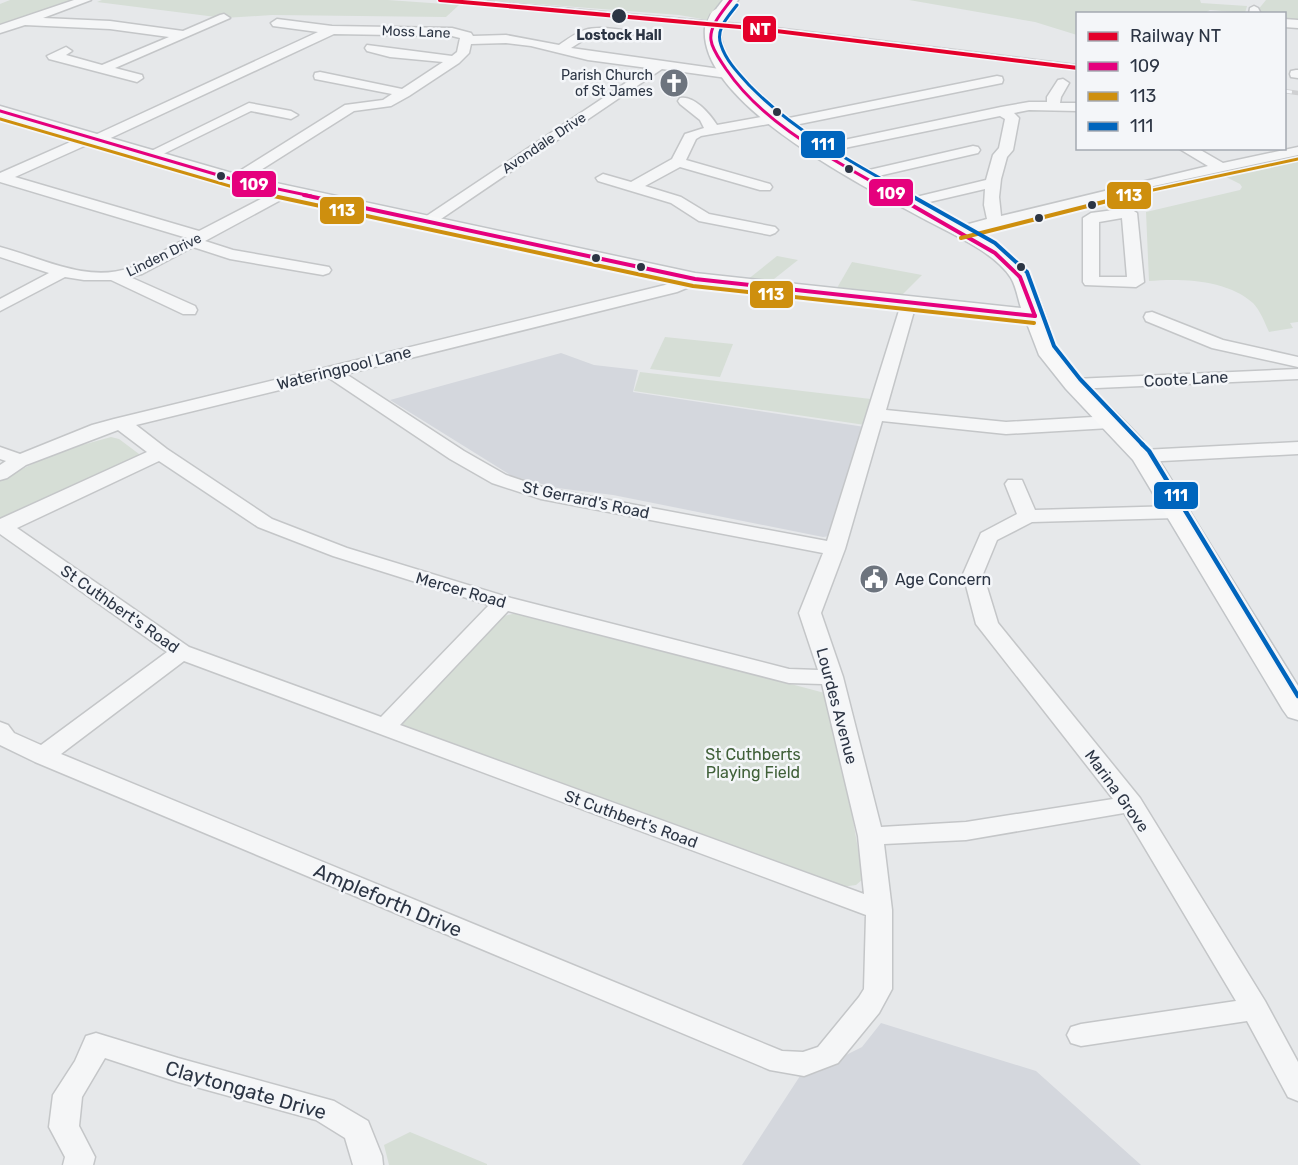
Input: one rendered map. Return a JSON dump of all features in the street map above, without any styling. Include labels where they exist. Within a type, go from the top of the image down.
[{"type":"main road","points":[[731,0],[715,22],[711,41],[727,74],[776,122],[861,176],[993,251],[1017,271],[1047,350],[1074,384],[1143,456],[1298,710]]},
{"type":"main road","points":[[0,111],[235,180],[429,220],[694,279],[1035,316]]},
{"type":"street","points":[[0,29],[85,0]]},
{"type":"street","points":[[103,69],[224,18]]},
{"type":"street","points":[[24,21],[110,25],[185,35]]},
{"type":"street","name":"Moss Lane","points":[[277,23],[332,30],[452,32],[466,36],[466,40],[506,39],[588,56],[727,74]]},
{"type":"street","points":[[1,177],[94,139],[332,30]]},
{"type":"street","points":[[560,50],[585,32],[593,30],[627,34]]},
{"type":"street","points":[[235,180],[350,108],[386,103],[404,93],[455,60],[463,53],[466,40]]},
{"type":"street","points":[[371,48],[390,53],[455,60]]},
{"type":"street","points":[[66,51],[53,56],[137,78]]},
{"type":"street","name":"Avondale Drive","points":[[429,220],[659,66]]},
{"type":"street","points":[[320,76],[404,93]]},
{"type":"street","points":[[633,187],[678,162],[690,137],[712,129],[776,122],[997,80]]},
{"type":"street","points":[[1053,105],[1054,97],[1063,83]]},
{"type":"street","points":[[685,101],[706,118],[712,129]]},
{"type":"street","points":[[825,148],[1029,106],[1076,107]]},
{"type":"street","points":[[148,156],[249,107],[291,115]]},
{"type":"street","points":[[995,221],[991,212],[994,182],[1000,155],[1006,150],[1012,118],[1001,111]]},
{"type":"street","points":[[861,176],[973,150]]},
{"type":"street","points":[[1189,150],[1221,167]]},
{"type":"street","points":[[1264,150],[1275,156]]},
{"type":"street","points":[[959,231],[1085,198],[1298,151]]},
{"type":"street","points":[[678,162],[765,187]]},
{"type":"street","points":[[1,177],[197,239],[230,254],[323,270]]},
{"type":"street","points":[[603,178],[676,200],[704,218],[770,230]]},
{"type":"street","points":[[921,200],[994,182]]},
{"type":"street","name":"Linden Drive","points":[[0,252],[83,278],[117,277],[136,271],[285,192]]},
{"type":"street","points":[[1085,198],[1128,210]]},
{"type":"street","points":[[1129,213],[1136,282],[1091,282],[1091,218],[1129,213]]},
{"type":"street","points":[[0,306],[62,272]]},
{"type":"street","points":[[117,277],[189,310]]},
{"type":"street","name":"Wateringpool Lane","points":[[0,474],[19,461],[99,429],[330,371],[671,290],[694,279]]},
{"type":"street","name":"Lourdes Avenue","points":[[780,1062],[804,1064],[828,1055],[869,1005],[878,989],[879,910],[871,836],[832,677],[810,613],[835,549],[908,304]]},
{"type":"street","points":[[1161,325],[1218,344],[1298,362]]},
{"type":"street","name":"St Gerrard's Road","points":[[330,371],[457,455],[499,479],[541,493],[835,549]]},
{"type":"street","name":"Coote Lane","points":[[1074,384],[1298,374]]},
{"type":"street","points":[[874,414],[1006,428],[1110,422]]},
{"type":"street","name":"Mercer Road","points":[[121,423],[160,453],[265,523],[351,555],[503,603],[789,676],[832,677]]},
{"type":"street","points":[[0,453],[19,461]]},
{"type":"street","points":[[1,526],[160,453]]},
{"type":"street","points":[[1143,456],[1294,454]]},
{"type":"street","points":[[1015,484],[1028,516]]},
{"type":"street","name":"Marina Grove","points":[[1176,512],[1028,516],[988,537],[973,574],[987,624],[1131,804],[1255,1009],[1298,1089]]},
{"type":"street","name":"St Cuthbert's Road","points":[[1,526],[181,652],[879,910]]},
{"type":"street","points":[[384,728],[503,603]]},
{"type":"street","points":[[43,756],[181,652]]},
{"type":"street","name":"Ampleforth Drive","points":[[0,730],[6,738],[43,756],[780,1062]]},
{"type":"street","points":[[871,836],[966,831],[1115,807]]},
{"type":"street","points":[[1081,1035],[1255,1009]]},
{"type":"street","name":"Claytongate Drive","points":[[78,1165],[80,1157],[64,1127],[68,1095],[87,1066],[96,1044],[178,1070],[324,1110],[357,1130],[368,1165]]},
{"type":"shaded area","points":[[561,353],[594,365],[638,370],[633,392],[865,427],[830,536],[823,537],[613,495],[557,488],[512,476],[390,400]]},
{"type":"shaded area","points":[[881,1023],[1036,1071],[1141,1165],[742,1165],[800,1076],[819,1072],[834,1061],[862,1047]]},
{"type":"green space","points":[[10,0],[76,0],[0,26],[0,4]]},
{"type":"green space","points":[[102,0],[388,0],[459,5],[446,17],[272,15],[224,18],[97,2]]},
{"type":"green space","points":[[487,0],[722,0],[708,20],[679,15]]},
{"type":"green space","points":[[909,0],[1200,0],[1201,3],[1247,6],[1245,12],[1210,10],[1206,12],[1076,12],[1076,35],[1035,22]]},
{"type":"green space","points":[[1266,0],[1298,0],[1298,23],[1286,21],[1286,12],[1257,11]]},
{"type":"green space","points":[[1298,156],[1298,322],[1290,323],[1293,328],[1269,332],[1253,303],[1231,289],[1204,282],[1149,281],[1146,212],[1240,190],[1242,187],[1240,184],[1218,173]]},
{"type":"green space","points":[[777,256],[798,260],[769,283],[747,280]]},
{"type":"green space","points":[[852,262],[922,275],[900,297],[837,288]]},
{"type":"green space","points":[[665,337],[733,344],[720,377],[650,369]]},
{"type":"green space","points":[[640,372],[871,399],[865,425],[634,391]]},
{"type":"green space","points":[[111,437],[119,439],[143,457],[4,520],[0,517],[0,480],[57,452]]},
{"type":"green space","name":"St Cuthberts Playing Field","points":[[521,612],[832,695],[863,879],[856,885],[841,887],[403,727],[403,723],[504,616]]},
{"type":"green space","points":[[410,1132],[487,1165],[389,1165],[384,1145]]},
{"type":"railway","points":[[463,0],[753,26],[1076,66]]},
{"type":"railway","points":[[1286,91],[1298,93]]},
{"type":"rail line","name":"NT","points":[[440,0],[751,28],[1076,68]]},
{"type":"transit line","name":"109","points":[[731,0],[715,23],[711,40],[720,60],[737,85],[760,108],[819,151],[995,253],[1020,277],[1035,316]]},
{"type":"transit line","name":"111","points":[[737,5],[721,26],[720,44],[736,71],[765,101],[786,119],[834,152],[995,243],[1027,272],[1054,346],[1080,379],[1149,451],[1298,696]]},
{"type":"transit line","name":"109","points":[[0,111],[235,180],[695,279],[1035,316]]},
{"type":"transit line","name":"113","points":[[0,119],[233,187],[693,286],[1034,323]]},
{"type":"transit line","name":"113","points":[[961,238],[1150,190],[1298,159]]},
{"type":"place","name":"Lostock Hall","points":[[619,16]]},
{"type":"place","name":"Parish Church of St James","points":[[674,83]]},
{"type":"place","name":"Age Concern","points":[[874,579]]}]
